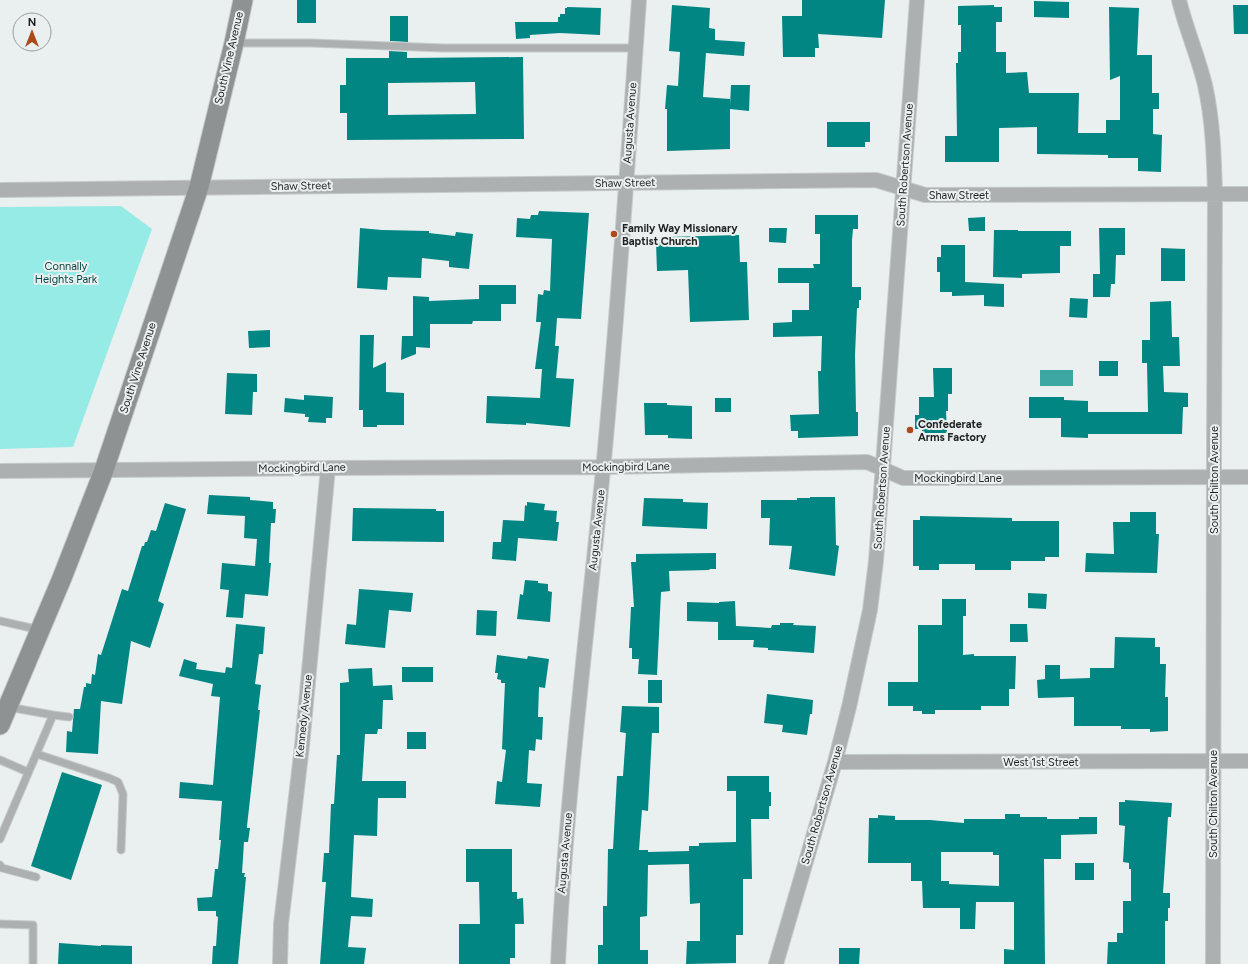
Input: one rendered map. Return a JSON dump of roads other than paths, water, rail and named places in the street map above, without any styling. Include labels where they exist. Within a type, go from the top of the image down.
[{"type":"main road","name":"South Vine Avenue","points":[[0,725],[104,470],[199,187],[234,43],[242,0]]},
{"type":"street","name":"Augusta Avenue","points":[[558,964],[562,888],[603,467],[639,0]]},
{"type":"street","name":"South Robertson Avenue","points":[[776,964],[835,762],[849,707],[870,610],[884,469],[917,0]]},
{"type":"street","name":"South Chilton Avenue","points":[[1179,0],[1184,20],[1200,65],[1209,105],[1214,152],[1216,194],[1213,964]]},
{"type":"street","name":"Shaw Street","points":[[0,190],[876,180],[925,196],[1248,194]]},
{"type":"street","name":"Mockingbird Lane","points":[[0,471],[603,467],[867,462],[903,478],[1248,477]]},
{"type":"street","name":"Kennedy Avenue","points":[[280,964],[281,924],[302,746],[328,468]]},
{"type":"street","name":"West 1st Street","points":[[835,762],[1248,761]]},
{"type":"lane","points":[[234,43],[311,43],[444,48],[636,48]]},
{"type":"lane","points":[[0,621],[40,630]]},
{"type":"lane","points":[[8,708],[69,717]]},
{"type":"lane","points":[[0,839],[37,754],[52,715]]},
{"type":"lane","points":[[37,754],[118,782],[123,794],[121,850]]},
{"type":"lane","points":[[0,760],[28,772]]},
{"type":"lane","points":[[0,865],[2,868],[36,877]]},
{"type":"lane","points":[[0,924],[33,925],[33,964]]},
{"type":"place","name":"Family Way Missionary Baptist Church","points":[[614,234]]},
{"type":"place","name":"Confederate Arms Factory","points":[[910,430]]},
{"type":"park label","name":"Connally Heights Park","points":[[66,272]]}]
